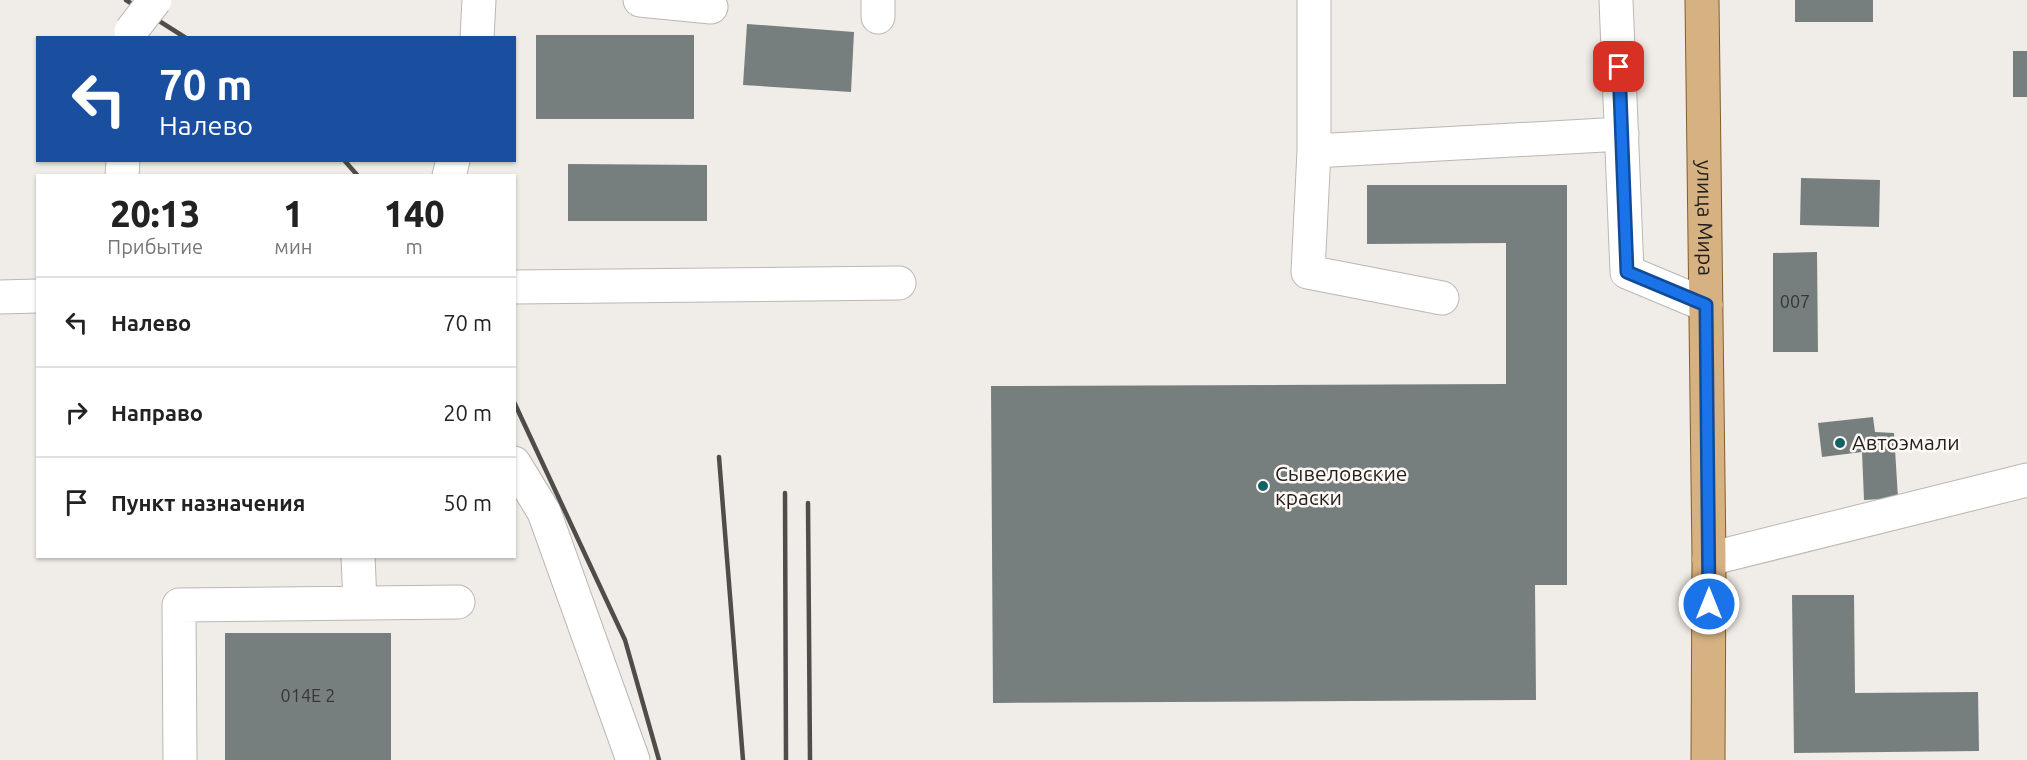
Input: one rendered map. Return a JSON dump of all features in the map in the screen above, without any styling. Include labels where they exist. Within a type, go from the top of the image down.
[{"type":"main road","name":"улица Мира","points":[[1702,0],[1709,559],[1708,760]]},
{"type":"lane","points":[[130,34],[155,0]]},
{"type":"lane","points":[[477,36],[480,0]]},
{"type":"lane","points":[[639,0],[711,7]]},
{"type":"lane","points":[[1314,0],[1314,151],[1308,272],[1442,298]]},
{"type":"lane","points":[[1616,0],[1627,272],[1706,305]]},
{"type":"lane","points":[[1314,151],[1622,134]]},
{"type":"lane","points":[[516,287],[899,284]]},
{"type":"lane","points":[[0,297],[36,296]]},
{"type":"lane","points":[[516,466],[544,512],[633,760]]},
{"type":"lane","points":[[1709,559],[2027,480]]},
{"type":"lane","points":[[358,558],[360,603]]},
{"type":"lane","points":[[180,760],[179,605],[458,602]]},
{"type":"building","points":[[1795,0],[1873,0],[1873,22],[1795,22]]},
{"type":"building","points":[[747,24],[854,32],[851,92],[743,85]]},
{"type":"building","points":[[536,35],[694,35],[694,119],[536,119]]},
{"type":"building","points":[[2013,51],[2027,51],[2027,97],[2013,97]]},
{"type":"building","points":[[568,164],[707,165],[707,221],[568,221]]},
{"type":"building","points":[[1801,178],[1880,180],[1879,227],[1800,225]]},
{"type":"building","name":"Сывеловские краски","points":[[1367,185],[1567,185],[1567,585],[1535,585],[1536,700],[993,703],[991,386],[1506,384],[1506,243],[1367,244]]},
{"type":"building","points":[[1817,252],[1818,352],[1773,352],[1773,253]]},
{"type":"building","points":[[1873,417],[1875,432],[1894,433],[1898,498],[1864,500],[1862,452],[1822,457],[1818,423]]},
{"type":"building","points":[[1792,595],[1854,595],[1855,693],[1978,692],[1979,751],[1794,753]]},
{"type":"building","points":[[225,633],[391,633],[391,760],[225,760]]},
{"type":"railway","points":[[126,0],[183,36]]},
{"type":"railway","points":[[346,162],[356,174]]},
{"type":"railway","points":[[516,406],[625,640],[659,760]]},
{"type":"railway","points":[[719,457],[743,760]]},
{"type":"railway","points":[[785,493],[786,760]]},
{"type":"railway","points":[[808,503],[810,760]]},
{"type":"place","name":"Автоэмали","points":[[1840,443]]},
{"type":"place","name":"Сывеловские краски","points":[[1263,486]]},
{"type":"route","points":[[1619,67],[1627,272],[1706,305],[1709,604]]}]
